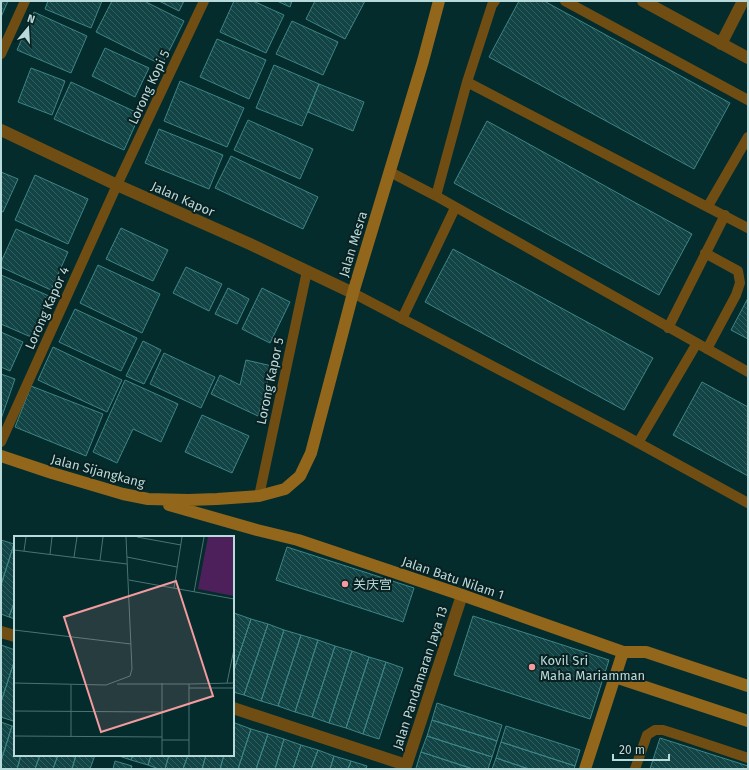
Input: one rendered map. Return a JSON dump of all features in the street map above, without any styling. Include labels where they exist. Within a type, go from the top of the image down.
[{"type":"street","name":"Jalan Mesra","points":[[285,489],[300,476],[311,453],[353,293],[423,61],[439,1]]},
{"type":"street","points":[[643,1],[748,58]]},
{"type":"street","points":[[721,44],[743,1]]},
{"type":"street","name":"Jalan Kapor","points":[[1,130],[353,293]]},
{"type":"street","name":"Jalan Sijangkang","points":[[1,456],[74,480],[123,494],[148,499],[188,500],[259,496],[285,489]]},
{"type":"street","name":"Jalan Batu Nilam 1","points":[[148,499],[298,540],[462,595],[623,652],[646,652],[748,686]]},
{"type":"street","name":"Jalan Pandamaran Jaya 13","points":[[405,767],[462,595]]},
{"type":"street","points":[[1,632],[14,636]]},
{"type":"street","points":[[585,769],[623,652]]},
{"type":"street","points":[[615,677],[748,721]]},
{"type":"street","points":[[234,708],[405,767]]},
{"type":"lane","points":[[1,54],[25,1]]},
{"type":"lane","name":"Lorong Kopi 5","points":[[117,185],[204,1]]},
{"type":"lane","points":[[436,196],[467,82],[492,5],[495,1]]},
{"type":"lane","points":[[566,1],[748,100]]},
{"type":"lane","points":[[467,82],[748,228]]},
{"type":"lane","points":[[708,206],[748,136]]},
{"type":"lane","points":[[390,172],[436,196],[454,208],[748,372]]},
{"type":"lane","name":"Lorong Kapor 4","points":[[1,442],[117,185]]},
{"type":"lane","points":[[402,319],[454,208]]},
{"type":"lane","points":[[668,328],[725,216]]},
{"type":"lane","points":[[705,253],[738,271],[740,283],[736,295],[707,349]]},
{"type":"lane","name":"Lorong Kapor 5","points":[[259,496],[307,271]]},
{"type":"lane","points":[[353,293],[638,442],[748,503]]},
{"type":"lane","points":[[638,442],[697,344]]},
{"type":"lane","points":[[635,769],[647,735],[655,730],[663,730],[748,758]]},
{"type":"building","points":[[1,1],[8,1],[1,17]]},
{"type":"building","points":[[48,1],[102,1],[91,28],[45,9]]},
{"type":"building","points":[[112,1],[144,1],[184,21],[162,65],[96,32]]},
{"type":"building","points":[[159,1],[184,1],[179,11]]},
{"type":"building","points":[[234,1],[253,1],[284,15],[266,53],[220,32]]},
{"type":"building","points":[[277,1],[292,1],[290,7]]},
{"type":"building","points":[[315,1],[365,1],[345,39],[306,19]]},
{"type":"building","points":[[519,1],[544,1],[730,103],[694,169],[489,57]]},
{"type":"building","points":[[34,12],[87,36],[71,73],[17,50]]},
{"type":"building","points":[[292,21],[338,42],[323,75],[276,54]]},
{"type":"building","points":[[217,39],[266,60],[249,99],[200,77]]},
{"type":"building","points":[[105,48],[149,68],[135,97],[92,76]]},
{"type":"building","points":[[274,65],[319,84],[302,126],[256,108]]},
{"type":"building","points":[[31,68],[65,81],[52,115],[18,102]]},
{"type":"building","points":[[180,81],[244,108],[227,147],[164,121]]},
{"type":"building","points":[[71,82],[140,114],[124,150],[54,119]]},
{"type":"building","points":[[319,84],[364,102],[353,131],[308,112]]},
{"type":"building","points":[[248,120],[313,149],[300,179],[234,150]]},
{"type":"building","points":[[487,121],[692,234],[659,295],[454,183]]},
{"type":"building","points":[[159,129],[223,155],[209,189],[145,163]]},
{"type":"building","points":[[231,156],[318,197],[303,229],[215,188]]},
{"type":"building","points":[[1,172],[18,179],[3,212],[1,211]]},
{"type":"building","points":[[35,175],[88,199],[68,244],[15,220]]},
{"type":"building","points":[[121,228],[168,250],[153,281],[106,259]]},
{"type":"building","points":[[16,229],[68,252],[51,290],[1,267],[1,262]]},
{"type":"building","points":[[453,249],[653,358],[624,410],[425,302]]},
{"type":"building","points":[[98,265],[160,294],[142,333],[80,303]]},
{"type":"building","points":[[186,267],[222,284],[209,311],[173,293]]},
{"type":"building","points":[[1,275],[49,296],[31,337],[1,324]]},
{"type":"building","points":[[228,288],[249,299],[237,324],[215,314]]},
{"type":"building","points":[[262,288],[290,302],[270,343],[242,329]]},
{"type":"building","points":[[748,298],[748,339],[731,330]]},
{"type":"building","points":[[75,309],[137,338],[121,371],[59,342]]},
{"type":"building","points":[[1,332],[23,342],[10,371],[1,367]]},
{"type":"building","points":[[143,341],[161,350],[144,384],[126,376]]},
{"type":"building","points":[[53,347],[122,380],[107,412],[38,380]]},
{"type":"building","points":[[164,353],[215,377],[201,408],[150,384]]},
{"type":"building","points":[[246,360],[272,366],[258,416],[211,394],[220,375],[240,385]]},
{"type":"building","points":[[1,374],[15,379],[1,419]]},
{"type":"building","points":[[125,380],[178,404],[161,442],[133,429],[117,463],[93,452]]},
{"type":"building","points":[[702,382],[748,407],[748,476],[673,435]]},
{"type":"building","points":[[31,386],[103,414],[86,456],[15,427]]},
{"type":"building","points":[[202,415],[249,436],[232,473],[185,452]]},
{"type":"building","points":[[1,540],[14,544],[1,585]]},
{"type":"building","points":[[14,544],[14,603],[9,617],[1,614],[1,585]]},
{"type":"building","name":"关庆宫","points":[[287,547],[414,588],[403,622],[276,580]]},
{"type":"building","points":[[14,603],[14,619],[9,617]]},
{"type":"building","points":[[234,613],[251,619],[234,670]]},
{"type":"building","name":"Kovil Sri Maha Mariamman","points":[[473,616],[609,660],[590,719],[454,675]]},
{"type":"building","points":[[251,619],[268,624],[244,695],[234,692],[234,670]]},
{"type":"building","points":[[268,624],[284,630],[261,701],[244,695]]},
{"type":"building","points":[[284,630],[301,635],[278,706],[261,701]]},
{"type":"building","points":[[301,635],[318,640],[295,712],[278,706]]},
{"type":"building","points":[[318,640],[335,646],[312,717],[295,712]]},
{"type":"building","points":[[1,645],[14,650],[14,662],[1,702]]},
{"type":"building","points":[[335,646],[352,651],[329,723],[312,717]]},
{"type":"building","points":[[352,651],[369,657],[346,728],[329,723]]},
{"type":"building","points":[[369,657],[386,662],[363,734],[346,728]]},
{"type":"building","points":[[14,662],[13,721],[1,717],[1,702]]},
{"type":"building","points":[[386,662],[403,668],[379,739],[363,734]]},
{"type":"building","points":[[437,703],[502,725],[497,741],[432,720]]},
{"type":"building","points":[[432,720],[497,741],[492,757],[427,736]]},
{"type":"building","points":[[1,722],[12,726],[1,761]]},
{"type":"building","points":[[235,723],[251,729],[238,769],[220,769],[224,756],[234,756]]},
{"type":"building","points":[[12,726],[14,727],[14,756],[21,756],[17,769],[1,769],[1,761]]},
{"type":"building","points":[[506,726],[580,750],[575,766],[501,742]]},
{"type":"building","points":[[251,729],[268,734],[256,769],[238,769]]},
{"type":"building","points":[[268,734],[284,739],[275,769],[256,769]]},
{"type":"building","points":[[427,736],[492,757],[488,769],[473,769],[421,752]]},
{"type":"building","points":[[660,738],[748,766],[748,769],[650,769]]},
{"type":"building","points":[[284,739],[301,745],[293,769],[275,769]]},
{"type":"building","points":[[501,742],[575,766],[574,769],[529,769],[496,758]]},
{"type":"building","points":[[301,745],[318,750],[311,769],[293,769]]},
{"type":"building","points":[[318,750],[334,756],[330,769],[311,769]]},
{"type":"building","points":[[421,752],[473,769],[418,769],[416,768]]},
{"type":"building","points":[[21,756],[40,756],[35,769],[17,769]]},
{"type":"building","points":[[40,756],[58,756],[53,769],[35,769]]},
{"type":"building","points":[[58,756],[76,756],[72,769],[53,769]]},
{"type":"building","points":[[76,756],[95,756],[90,769],[72,769]]},
{"type":"building","points":[[119,756],[133,756],[131,760]]},
{"type":"building","points":[[133,756],[151,756],[148,765],[131,760]]},
{"type":"building","points":[[151,756],[169,756],[165,769],[159,769],[148,765]]},
{"type":"building","points":[[169,756],[188,756],[183,769],[165,769]]},
{"type":"building","points":[[188,756],[206,756],[202,769],[183,769]]},
{"type":"building","points":[[206,756],[224,756],[220,769],[202,769]]},
{"type":"building","points":[[334,756],[351,761],[348,769],[330,769]]},
{"type":"building","points":[[496,758],[529,769],[492,769]]},
{"type":"building","points":[[115,761],[132,766],[131,769],[113,769]]},
{"type":"building","points":[[351,761],[367,766],[366,769],[348,769]]},
{"type":"place","name":"关庆宫","points":[[345,584]]},
{"type":"place","name":"Kovil Sri Maha Mariamman","points":[[532,667]]}]
